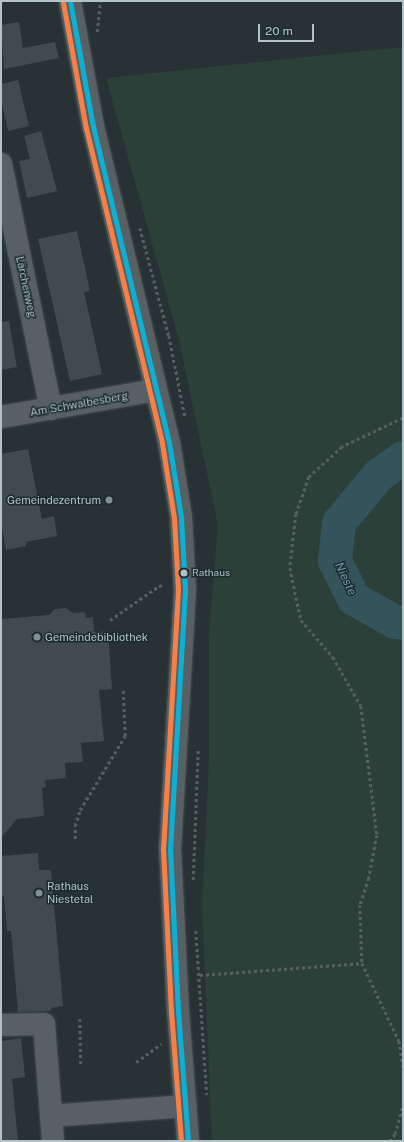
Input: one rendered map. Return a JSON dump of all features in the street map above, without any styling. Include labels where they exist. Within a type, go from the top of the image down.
[{"type":"street","points":[[71,2],[93,126],[169,442],[181,517],[184,582],[181,694],[170,848],[178,1003],[188,1141]]},
{"type":"street","name":"Lärchenweg","points":[[1,164],[51,409]]},
{"type":"street","name":"Am Schwalbesberg","points":[[1,417],[156,390]]},
{"type":"street","points":[[1,1025],[44,1024],[53,1141]]},
{"type":"street","points":[[51,1116],[186,1106]]},
{"type":"path","points":[[403,418],[342,447],[309,477],[296,514],[290,568],[301,620],[333,657],[361,706],[377,835],[369,878],[360,905],[362,963],[399,1041],[403,1067]]},
{"type":"path","points":[[110,620],[159,586],[184,582]]},
{"type":"path","points":[[75,839],[75,826],[80,810],[125,736],[123,691]]},
{"type":"path","points":[[200,975],[362,963]]},
{"type":"path","points":[[80,1019],[81,1067]]},
{"type":"path","points":[[389,1141],[395,1134],[403,1104]]},
{"type":"green space","points":[[403,47],[403,1141],[212,1141],[202,905],[209,760],[209,633],[218,525],[179,340],[106,78]]},
{"type":"building","points":[[19,22],[23,48],[55,42],[59,58],[4,69],[1,25]]},
{"type":"building","points":[[18,80],[29,126],[8,131],[1,99],[1,84]]},
{"type":"building","points":[[41,131],[57,191],[27,198],[19,161],[30,159],[24,136]]},
{"type":"building","points":[[77,231],[90,291],[84,292],[102,374],[70,381],[38,239]]},
{"type":"building","points":[[9,321],[17,367],[1,370],[1,322]]},
{"type":"building","points":[[28,449],[42,519],[54,516],[57,536],[26,542],[26,546],[6,550],[1,523],[1,454]]},
{"type":"building","points":[[66,608],[73,613],[85,612],[86,618],[93,617],[94,632],[108,631],[112,689],[99,690],[104,741],[81,743],[83,762],[65,763],[66,778],[45,780],[46,787],[42,788],[44,816],[17,819],[1,838],[1,619],[49,615],[55,609]]},
{"type":"building","points":[[38,853],[39,870],[51,870],[63,1006],[51,1008],[51,1011],[18,1012],[11,931],[7,931],[4,896],[1,897],[1,856]]},
{"type":"building","points":[[21,1038],[25,1077],[12,1079],[18,1141],[1,1141],[1,1041]]},
{"type":"waterway","name":"Nieste","points":[[403,458],[379,475],[339,523],[335,561],[354,599],[395,622],[403,623]]},
{"type":"transit line","points":[[70,1],[93,126],[169,442],[181,517],[185,590],[170,848],[178,1011],[188,1141]]},
{"type":"transit line","points":[[63,2],[86,128],[162,443],[174,518],[178,590],[163,848],[171,1011],[181,1141]]},
{"type":"place","name":"Gemeindezentrum","points":[[109,500]]},
{"type":"place","name":"Rathaus","points":[[184,573]]},
{"type":"place","name":"Gemeindebibliothek","points":[[37,637]]},
{"type":"place","name":"Rathaus Niestetal","points":[[39,893]]}]
